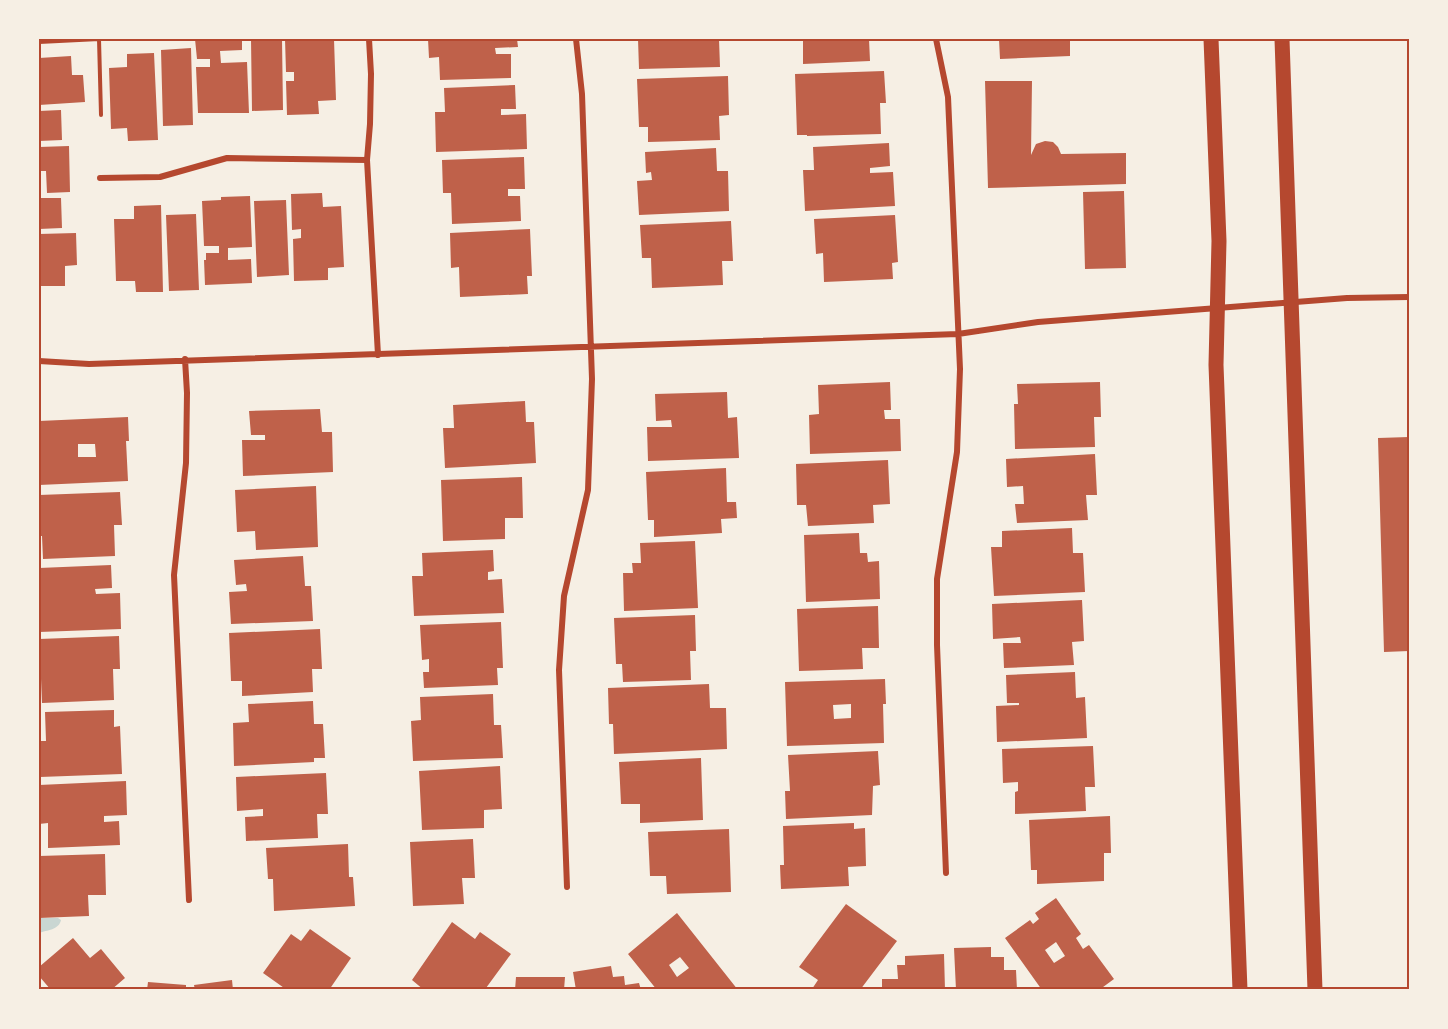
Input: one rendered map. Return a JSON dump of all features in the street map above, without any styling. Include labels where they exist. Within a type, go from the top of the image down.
[{"type":"main road","points":[[1210,39],[1219,234],[1216,365],[1240,990]]},
{"type":"main road","points":[[1282,39],[1315,990]]},
{"type":"street","points":[[369,39],[371,114],[367,160],[378,355]]},
{"type":"street","points":[[567,887],[559,670],[564,596],[588,490],[592,347],[582,94],[576,39]]},
{"type":"street","points":[[936,39],[948,97],[960,369],[957,452],[937,579],[937,645],[946,873]]},
{"type":"street","points":[[100,178],[160,177],[227,158],[367,160]]},
{"type":"street","points":[[39,361],[89,364],[958,334],[1038,322],[1347,298],[1409,297]]},
{"type":"street","points":[[185,359],[186,463],[174,575],[189,900]]},
{"type":"path","points":[[39,42],[99,39],[100,115]]},
{"type":"shaded area","points":[[39,918],[61,920],[55,928],[39,933]]},
{"type":"building","points":[[195,39],[242,39],[242,50],[220,51],[221,63],[247,62],[249,113],[198,113],[196,67],[210,67],[210,59],[197,59]]},
{"type":"building","points":[[251,39],[282,39],[283,110],[252,111]]},
{"type":"building","points":[[285,39],[334,39],[336,100],[318,101],[319,114],[287,115],[286,81],[294,81],[294,72],[286,72]]},
{"type":"building","points":[[428,39],[517,39],[518,47],[495,48],[496,54],[511,54],[511,78],[440,80],[439,57],[429,58]]},
{"type":"building","points":[[638,39],[719,39],[720,67],[639,69]]},
{"type":"building","points":[[803,39],[869,39],[870,61],[803,64]]},
{"type":"building","points":[[999,39],[1070,39],[1070,56],[1000,59]]},
{"type":"building","points":[[191,48],[193,125],[163,126],[161,50]]},
{"type":"building","points":[[154,53],[158,140],[128,141],[127,128],[111,129],[109,68],[127,67],[127,54]]},
{"type":"building","points":[[71,56],[72,75],[83,75],[85,102],[39,105],[39,58]]},
{"type":"building","points":[[884,71],[886,103],[880,103],[881,134],[797,135],[795,74]]},
{"type":"building","points":[[728,76],[729,115],[719,116],[720,140],[648,142],[648,127],[639,127],[637,79]]},
{"type":"building","points":[[985,81],[1032,81],[1031,155],[1036,144],[1045,141],[1053,142],[1061,154],[1126,153],[1126,184],[988,188]]},
{"type":"building","points":[[515,85],[516,109],[501,109],[501,115],[526,114],[527,149],[436,152],[435,112],[445,112],[444,88]]},
{"type":"building","points":[[61,110],[62,140],[39,141],[39,111]]},
{"type":"building","points":[[889,143],[890,166],[870,168],[870,173],[893,172],[895,206],[805,211],[803,170],[814,170],[813,147]]},
{"type":"building","points":[[69,146],[70,192],[47,193],[46,171],[39,171],[39,147]]},
{"type":"building","points":[[716,148],[717,171],[728,171],[729,211],[639,215],[637,181],[652,180],[651,172],[646,173],[645,152]]},
{"type":"building","points":[[524,157],[525,189],[508,189],[508,196],[520,196],[521,221],[452,224],[451,193],[443,193],[442,160]]},
{"type":"building","points":[[1124,191],[1126,268],[1085,269],[1083,192]]},
{"type":"building","points":[[322,193],[323,207],[341,206],[344,267],[328,268],[328,280],[294,281],[293,239],[301,238],[301,229],[292,230],[291,194]]},
{"type":"building","points":[[250,196],[252,247],[228,248],[228,260],[251,259],[252,283],[205,285],[206,253],[219,253],[219,246],[204,246],[202,201],[221,200],[221,197]]},
{"type":"building","points":[[39,198],[61,198],[62,228],[39,229]]},
{"type":"building","points":[[286,200],[289,275],[257,277],[254,201]]},
{"type":"building","points":[[161,205],[163,292],[136,292],[135,281],[116,281],[114,219],[134,219],[134,206]]},
{"type":"building","points":[[196,214],[199,290],[169,291],[166,215]]},
{"type":"building","points":[[895,215],[898,262],[892,263],[893,279],[824,282],[823,253],[816,254],[814,219]]},
{"type":"building","points":[[731,221],[733,261],[722,261],[723,285],[652,288],[651,258],[642,258],[640,225]]},
{"type":"building","points":[[530,229],[532,276],[527,276],[528,294],[460,297],[459,267],[451,268],[450,233]]},
{"type":"building","points":[[76,233],[77,265],[65,266],[65,286],[39,286],[39,234]]},
{"type":"building","points":[[890,382],[891,410],[884,410],[885,419],[900,419],[901,451],[810,454],[809,415],[819,414],[818,385]]},
{"type":"building","points":[[1100,382],[1101,417],[1094,417],[1095,447],[1015,449],[1014,404],[1018,404],[1017,384]]},
{"type":"building","points":[[727,392],[728,418],[737,417],[739,458],[648,461],[647,427],[672,427],[671,420],[656,421],[655,394]]},
{"type":"building","points":[[525,401],[526,422],[534,422],[536,463],[445,468],[443,428],[454,428],[453,405]]},
{"type":"building","points":[[320,409],[322,432],[332,432],[333,472],[243,476],[242,440],[265,440],[265,435],[251,435],[249,411]]},
{"type":"building","points":[[128,417],[129,441],[126,441],[128,481],[39,485],[39,421]],"holes":[[[78,444],[95,444],[96,457],[78,457]]]},
{"type":"building","points":[[1409,437],[1409,651],[1384,652],[1378,438]]},
{"type":"building","points":[[1095,454],[1097,495],[1086,495],[1088,520],[1017,523],[1015,504],[1024,504],[1023,486],[1007,487],[1006,459]]},
{"type":"building","points":[[888,460],[890,504],[873,505],[874,523],[808,526],[806,505],[797,505],[796,464]]},
{"type":"building","points":[[726,468],[727,502],[736,502],[737,518],[721,519],[722,533],[654,537],[654,520],[648,520],[646,472]]},
{"type":"building","points":[[522,477],[523,518],[505,518],[505,539],[443,541],[441,480]]},
{"type":"building","points":[[316,486],[318,547],[256,550],[255,531],[237,532],[235,490]]},
{"type":"building","points":[[120,492],[122,525],[114,525],[115,556],[43,559],[42,536],[39,536],[39,495]]},
{"type":"building","points":[[1072,528],[1073,553],[1083,553],[1085,592],[994,596],[991,547],[1002,547],[1002,531]]},
{"type":"building","points":[[859,533],[860,553],[867,553],[868,562],[879,561],[880,599],[806,602],[804,535]]},
{"type":"building","points":[[695,541],[698,608],[624,611],[623,573],[633,573],[632,563],[641,563],[640,543]]},
{"type":"building","points":[[493,550],[494,571],[488,572],[488,580],[502,579],[504,613],[414,616],[412,576],[423,576],[422,553]]},
{"type":"building","points":[[303,556],[305,586],[311,586],[313,621],[231,624],[229,592],[247,591],[246,584],[236,585],[234,560]]},
{"type":"building","points":[[111,565],[112,588],[95,589],[96,594],[120,593],[121,629],[39,632],[39,568]]},
{"type":"building","points":[[1082,600],[1084,641],[1072,642],[1074,665],[1004,668],[1003,643],[1021,643],[1020,637],[993,639],[992,604]]},
{"type":"building","points":[[878,606],[879,648],[862,648],[863,669],[799,671],[797,609]]},
{"type":"building","points":[[695,615],[696,651],[690,651],[691,680],[623,682],[622,664],[616,664],[614,618]]},
{"type":"building","points":[[501,622],[503,668],[497,668],[498,685],[424,688],[423,672],[429,672],[429,659],[422,660],[420,625]]},
{"type":"building","points":[[320,629],[322,669],[312,669],[313,692],[242,696],[242,681],[231,681],[229,633]]},
{"type":"building","points":[[119,636],[120,669],[113,669],[114,700],[42,703],[41,679],[39,679],[39,639]]},
{"type":"building","points":[[1075,672],[1076,698],[1085,697],[1087,738],[997,742],[996,706],[1019,705],[1019,703],[1007,703],[1006,675]]},
{"type":"building","points":[[885,679],[884,743],[787,746],[785,682]],"holes":[[[851,704],[851,718],[834,719],[833,705]]]},
{"type":"building","points":[[709,684],[710,708],[726,708],[727,749],[614,754],[613,724],[609,724],[608,688]]},
{"type":"building","points":[[493,694],[494,725],[501,725],[503,758],[413,761],[411,721],[421,720],[420,697]]},
{"type":"building","points":[[313,701],[314,724],[323,724],[325,758],[314,758],[314,762],[234,766],[233,723],[249,722],[248,704]]},
{"type":"building","points":[[114,710],[114,727],[120,726],[122,774],[40,777],[39,741],[46,741],[45,712]]},
{"type":"building","points":[[1093,746],[1095,787],[1085,787],[1086,811],[1015,814],[1015,792],[1018,791],[1018,782],[1003,783],[1002,749]]},
{"type":"building","points":[[878,751],[880,785],[873,786],[872,815],[786,819],[785,791],[790,791],[788,755]]},
{"type":"building","points":[[701,758],[703,820],[640,823],[640,804],[621,804],[619,762]]},
{"type":"building","points":[[500,766],[502,809],[484,810],[484,828],[422,830],[419,771]]},
{"type":"building","points":[[326,773],[328,814],[317,814],[318,838],[246,841],[245,817],[263,816],[263,809],[237,811],[236,777]]},
{"type":"building","points":[[126,781],[127,815],[104,816],[104,822],[119,821],[120,845],[48,848],[48,823],[39,824],[39,785]]},
{"type":"building","points":[[1110,816],[1111,853],[1104,853],[1104,881],[1037,884],[1037,870],[1031,870],[1029,820]]},
{"type":"building","points":[[854,823],[854,829],[865,828],[866,866],[848,867],[849,886],[781,889],[780,865],[784,865],[783,826]]},
{"type":"building","points":[[729,829],[731,892],[667,894],[666,876],[650,876],[648,832]]},
{"type":"building","points":[[473,839],[475,878],[462,878],[464,904],[413,906],[410,842]]},
{"type":"building","points":[[348,844],[349,877],[353,877],[355,906],[274,911],[273,879],[268,879],[266,848]]},
{"type":"building","points":[[105,854],[106,895],[88,895],[89,916],[39,918],[39,856]]},
{"type":"building","points":[[1056,898],[1081,934],[1076,938],[1083,949],[1089,945],[1114,979],[1099,990],[1042,990],[1005,938],[1030,920],[1033,924],[1039,919],[1035,913]],"holes":[[[1056,942],[1065,956],[1054,963],[1045,950]]]},
{"type":"building","points":[[846,904],[897,941],[860,990],[814,990],[812,989],[818,980],[799,967]]},
{"type":"building","points":[[677,913],[738,990],[657,990],[628,954]],"holes":[[[680,957],[689,968],[677,977],[669,965]]]},
{"type":"building","points":[[452,922],[475,939],[480,932],[511,954],[486,988],[489,990],[424,990],[412,980]]},
{"type":"building","points":[[310,929],[351,958],[329,990],[287,990],[263,973],[291,934],[301,941]]},
{"type":"building","points":[[73,938],[90,958],[101,949],[125,978],[111,990],[51,990],[39,976],[39,967]]},
{"type":"building","points":[[991,947],[991,957],[1004,957],[1004,970],[1016,970],[1017,990],[956,990],[954,948]]},
{"type":"building","points":[[944,954],[945,990],[882,990],[882,979],[898,979],[897,965],[905,965],[905,956]]},
{"type":"building","points":[[611,966],[613,977],[624,976],[625,985],[639,983],[641,990],[576,990],[573,972]]},
{"type":"building","points":[[516,977],[565,977],[564,990],[515,990]]},
{"type":"building","points":[[232,980],[233,990],[195,990],[194,985]]},
{"type":"building","points":[[148,982],[186,985],[186,990],[147,990]]}]
